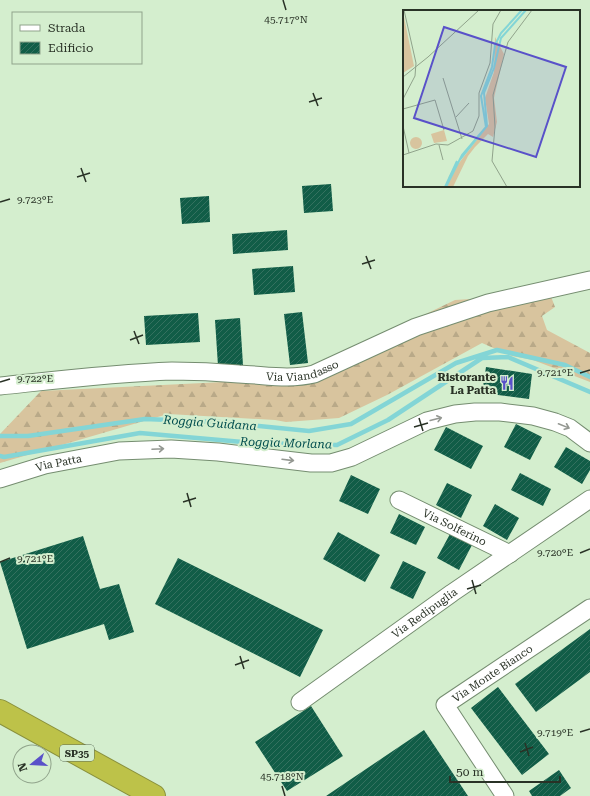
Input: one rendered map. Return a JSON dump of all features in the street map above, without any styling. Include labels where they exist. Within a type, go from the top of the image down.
[{"type":"highway","name":"SP35","points":[[0,711],[154,796]]},
{"type":"street","name":"Via Viandasso","points":[[0,386],[75,378],[173,372],[239,374],[281,378],[302,377],[314,374],[416,327],[488,303],[590,280]]},
{"type":"street","name":"Via Patta","points":[[0,479],[45,465],[119,451],[171,448],[322,464],[352,457],[427,421],[455,414],[475,412],[500,412],[533,416],[570,428],[590,443]]},
{"type":"street","name":"Via Redipuglia","points":[[300,702],[452,593],[590,499]]},
{"type":"street","name":"Via Solferino","points":[[399,500],[510,554]]},
{"type":"street","name":"Via Monte Bianco","points":[[505,796],[445,705],[590,608]]},
{"type":"green space","points":[[550,294],[555,307],[542,316],[547,330],[590,353],[590,382],[533,360],[512,356],[482,343],[387,395],[339,418],[286,422],[275,420],[168,414],[0,463],[0,434],[41,391],[223,382],[322,364],[455,300]]},
{"type":"building","points":[[331,184],[333,211],[304,213],[302,186]]},
{"type":"building","points":[[209,196],[210,222],[182,224],[180,198]]},
{"type":"building","points":[[287,230],[288,250],[233,254],[232,234]]},
{"type":"building","points":[[293,266],[295,292],[254,295],[252,269]]},
{"type":"building","points":[[302,312],[308,363],[290,365],[284,314]]},
{"type":"building","points":[[198,313],[200,342],[146,345],[144,316]]},
{"type":"building","points":[[240,318],[243,365],[218,366],[215,320]]},
{"type":"building","name":"Ristorante La Patta","points":[[486,367],[532,374],[529,399],[482,393]]},
{"type":"building","points":[[516,424],[542,437],[530,460],[504,447]]},
{"type":"building","points":[[446,427],[483,446],[471,469],[434,450]]},
{"type":"building","points":[[566,447],[590,461],[590,470],[582,484],[554,467]]},
{"type":"building","points":[[520,473],[551,489],[543,506],[511,490]]},
{"type":"building","points":[[351,475],[380,489],[368,514],[339,501]]},
{"type":"building","points":[[447,483],[472,495],[461,518],[436,505]]},
{"type":"building","points":[[495,504],[519,518],[507,540],[483,526]]},
{"type":"building","points":[[399,514],[425,527],[416,545],[390,533]]},
{"type":"building","points":[[338,532],[380,555],[365,582],[323,559]]},
{"type":"building","points":[[450,534],[472,545],[459,570],[437,558]]},
{"type":"building","points":[[83,536],[100,589],[119,584],[134,632],[109,640],[104,624],[27,649],[0,562]]},
{"type":"building","points":[[178,558],[323,630],[300,677],[155,604]]},
{"type":"building","points":[[403,561],[426,572],[413,599],[390,588]]},
{"type":"building","points":[[590,629],[590,672],[536,712],[515,684]]},
{"type":"building","points":[[498,687],[549,754],[522,775],[471,708]]},
{"type":"building","points":[[311,706],[343,756],[287,791],[255,742]]},
{"type":"building","points":[[424,730],[468,796],[326,796]]},
{"type":"building","points":[[559,770],[571,788],[560,796],[532,796],[529,791]]},
{"type":"waterway","name":"Roggia Guidana","points":[[0,436],[28,436],[145,419],[219,422],[309,431],[351,424],[456,363],[497,350],[565,365],[590,377]]},
{"type":"waterway","name":"Roggia Morlana","points":[[0,456],[4,457],[140,433],[254,443],[337,445],[388,420],[482,358],[508,357],[590,392]]},
{"type":"place","name":"Ristorante La Patta","points":[[507,383]]}]
